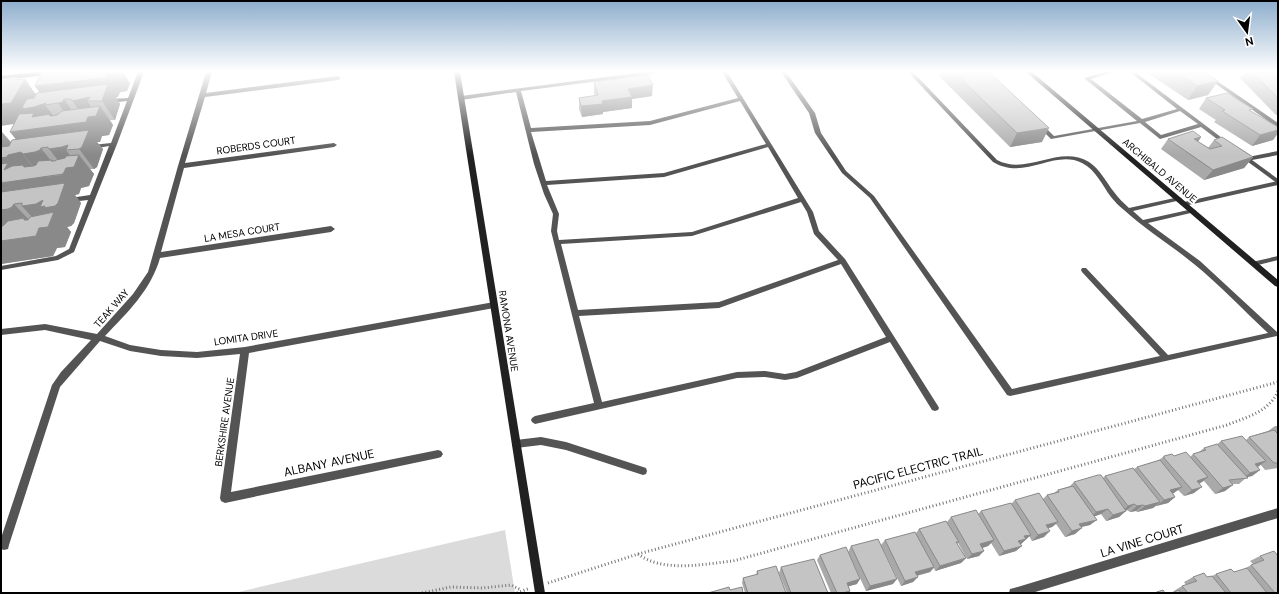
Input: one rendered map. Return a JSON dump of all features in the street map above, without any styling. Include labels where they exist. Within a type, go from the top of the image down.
[{"type":"street","name":"TEAK WAY","points":[[4,545],[56,385],[145,287],[152,272],[181,166],[202,100]]},
{"type":"street","name":"RAMONA AVENUE","points":[[461,100],[540,593]]},
{"type":"street","name":"ARCHIBALD AVENUE","points":[[1062,100],[1278,284]]},
{"type":"street","name":"ROBERDS COURT","points":[[181,166],[334,145]]},
{"type":"street","points":[[1182,201],[1278,183]]},
{"type":"street","name":"LA MESA COURT","points":[[156,256],[332,229]]},
{"type":"street","name":"LOMITA DRIVE","points":[[1,332],[45,328],[100,338],[130,348],[161,353],[197,355],[245,350],[494,305]]},
{"type":"street","name":"BERKSHIRE AVENUE","points":[[225,498],[245,350]]},
{"type":"street","name":"ALBANY AVENUE","points":[[225,498],[438,454]]},
{"type":"street","name":"LA VINE COURT","points":[[1014,593],[1278,513]]},
{"type":"lane","points":[[100,103],[125,100]]},
{"type":"lane","points":[[1,268],[52,260],[69,253],[74,246],[131,100]]},
{"type":"lane","points":[[521,100],[543,183],[556,214],[554,230],[599,406]]},
{"type":"lane","points":[[529,130],[650,123],[738,100]]},
{"type":"lane","points":[[741,100],[810,212],[816,232],[843,262],[935,408]]},
{"type":"lane","points":[[803,100],[812,113],[818,133],[844,172],[872,197],[1010,393],[1274,334],[1198,263],[1128,210],[1117,199],[1094,168],[1078,158],[1051,160],[1012,168],[1004,166],[995,161],[936,100]]},
{"type":"lane","points":[[1113,100],[1139,122],[1160,137],[1202,125]]},
{"type":"lane","points":[[1169,100],[1230,146]]},
{"type":"lane","points":[[1241,100],[1278,126]]},
{"type":"lane","points":[[1037,123],[1053,138],[1139,122],[1181,109]]},
{"type":"lane","points":[[83,148],[114,144]]},
{"type":"lane","points":[[543,183],[664,175],[769,145]]},
{"type":"lane","points":[[1236,150],[1278,183]]},
{"type":"lane","points":[[1247,159],[1278,153]]},
{"type":"lane","points":[[62,201],[93,197]]},
{"type":"lane","points":[[557,242],[692,234],[802,199]]},
{"type":"lane","points":[[1128,210],[1182,201]]},
{"type":"lane","points":[[1142,222],[1193,211]]},
{"type":"lane","points":[[1254,264],[1278,258]]},
{"type":"lane","points":[[575,313],[719,305],[733,302],[843,262]]},
{"type":"lane","points":[[1084,270],[1166,358]]},
{"type":"lane","points":[[535,420],[738,375],[765,374],[785,377],[797,375],[891,338]]},
{"type":"lane","points":[[516,444],[541,441],[566,446],[643,471]]},
{"type":"path","name":"PACIFIC ELECTRIC TRAIL","points":[[565,578],[638,554],[1278,382]]},
{"type":"path","points":[[638,554],[641,559],[650,562],[687,565],[733,561],[1227,425],[1256,413],[1276,397],[1278,391]]},
{"type":"path","points":[[422,593],[452,587],[483,588],[511,585],[521,590],[517,593]]},
{"type":"shaded area","points":[[505,530],[515,593],[234,593]]},
{"type":"building","points":[[1,100],[13,100],[11,103],[1,104]]},
{"type":"building","points":[[27,100],[64,100],[63,102],[45,105],[46,103],[23,109],[22,107]]},
{"type":"building","points":[[88,100],[102,100],[102,101],[87,101]]},
{"type":"building","points":[[579,100],[612,100],[602,101],[603,104],[581,106]]},
{"type":"building","points":[[983,100],[1019,100],[1049,128],[1017,133]]},
{"type":"building","points":[[1209,100],[1238,100],[1253,109],[1249,110],[1278,127],[1278,130],[1260,135],[1222,111],[1225,110]]},
{"type":"building","points":[[100,106],[96,116],[88,117],[86,122],[10,132],[19,114],[34,113],[32,117],[50,114],[49,115],[51,116],[57,115],[62,111]]},
{"type":"building","points":[[89,130],[82,147],[79,149],[66,150],[68,145],[49,149],[48,147],[41,148],[35,152],[23,154],[21,152],[1,158],[1,147],[9,146],[12,140]]},
{"type":"building","points":[[1193,131],[1201,137],[1194,139],[1210,149],[1222,146],[1214,140],[1222,137],[1253,157],[1213,170],[1168,139]]},
{"type":"building","points":[[79,155],[74,167],[66,168],[63,174],[1,183],[1,164],[8,163],[4,170],[12,166],[33,166],[36,165],[38,161],[55,161],[65,158],[66,156]]},
{"type":"building","points":[[65,183],[58,203],[55,206],[44,208],[45,206],[40,207],[43,200],[36,204],[22,206],[22,203],[14,204],[8,209],[1,210],[1,192]]},
{"type":"building","points":[[54,212],[48,227],[39,228],[36,236],[1,241],[1,226],[8,221],[24,218],[24,220],[28,220],[30,217]]},
{"type":"building","points":[[1274,430],[1278,434],[1278,463],[1274,463],[1249,437]]},
{"type":"building","points":[[1242,436],[1266,461],[1255,464],[1260,470],[1250,473],[1221,441]]},
{"type":"building","points":[[1217,444],[1248,478],[1229,480],[1233,485],[1223,488],[1193,454],[1206,450],[1204,448]]},
{"type":"building","points":[[1186,452],[1208,477],[1197,481],[1202,487],[1192,490],[1164,458],[1164,456],[1172,454],[1174,456]]},
{"type":"building","points":[[1160,460],[1182,487],[1170,490],[1175,497],[1164,500],[1137,467]]},
{"type":"building","points":[[1133,468],[1160,502],[1145,506],[1137,506],[1134,504],[1128,506],[1105,476]]},
{"type":"building","points":[[1101,475],[1126,511],[1113,515],[1108,509],[1096,512],[1074,482]]},
{"type":"building","points":[[1073,486],[1097,520],[1079,524],[1082,528],[1072,531],[1047,495]]},
{"type":"building","points":[[1039,493],[1058,522],[1046,525],[1050,531],[1038,535],[1015,500]]},
{"type":"building","points":[[1011,503],[1031,535],[1024,536],[1026,539],[1018,541],[1022,546],[1004,551],[981,511]]},
{"type":"building","points":[[976,510],[994,540],[980,544],[984,551],[972,554],[951,517]]},
{"type":"building","points":[[946,521],[959,542],[956,542],[966,558],[940,566],[919,529]]},
{"type":"building","points":[[915,532],[934,567],[915,572],[918,577],[905,581],[885,540]]},
{"type":"building","points":[[878,539],[897,579],[870,586],[851,546]]},
{"type":"building","points":[[846,547],[860,579],[847,583],[850,591],[837,593],[820,555]]},
{"type":"building","points":[[1274,551],[1278,556],[1278,593],[1275,593],[1251,565],[1264,560],[1260,556]]},
{"type":"building","points":[[814,559],[828,593],[791,593],[781,567]]},
{"type":"building","points":[[776,566],[786,593],[748,593],[743,578],[758,574],[757,571]]},
{"type":"building","points":[[1247,568],[1267,593],[1231,593],[1216,574],[1231,569],[1234,572]]},
{"type":"building","points":[[1204,573],[1207,577],[1212,576],[1226,593],[1188,593],[1182,586],[1197,581],[1193,577]]},
{"type":"building","points":[[729,587],[730,590],[742,587],[743,593],[708,593]]},
{"type":"building","points":[[1163,590],[1165,593],[1154,593]]},
{"type":"building","points":[[1179,590],[1181,593],[1171,593]]}]
